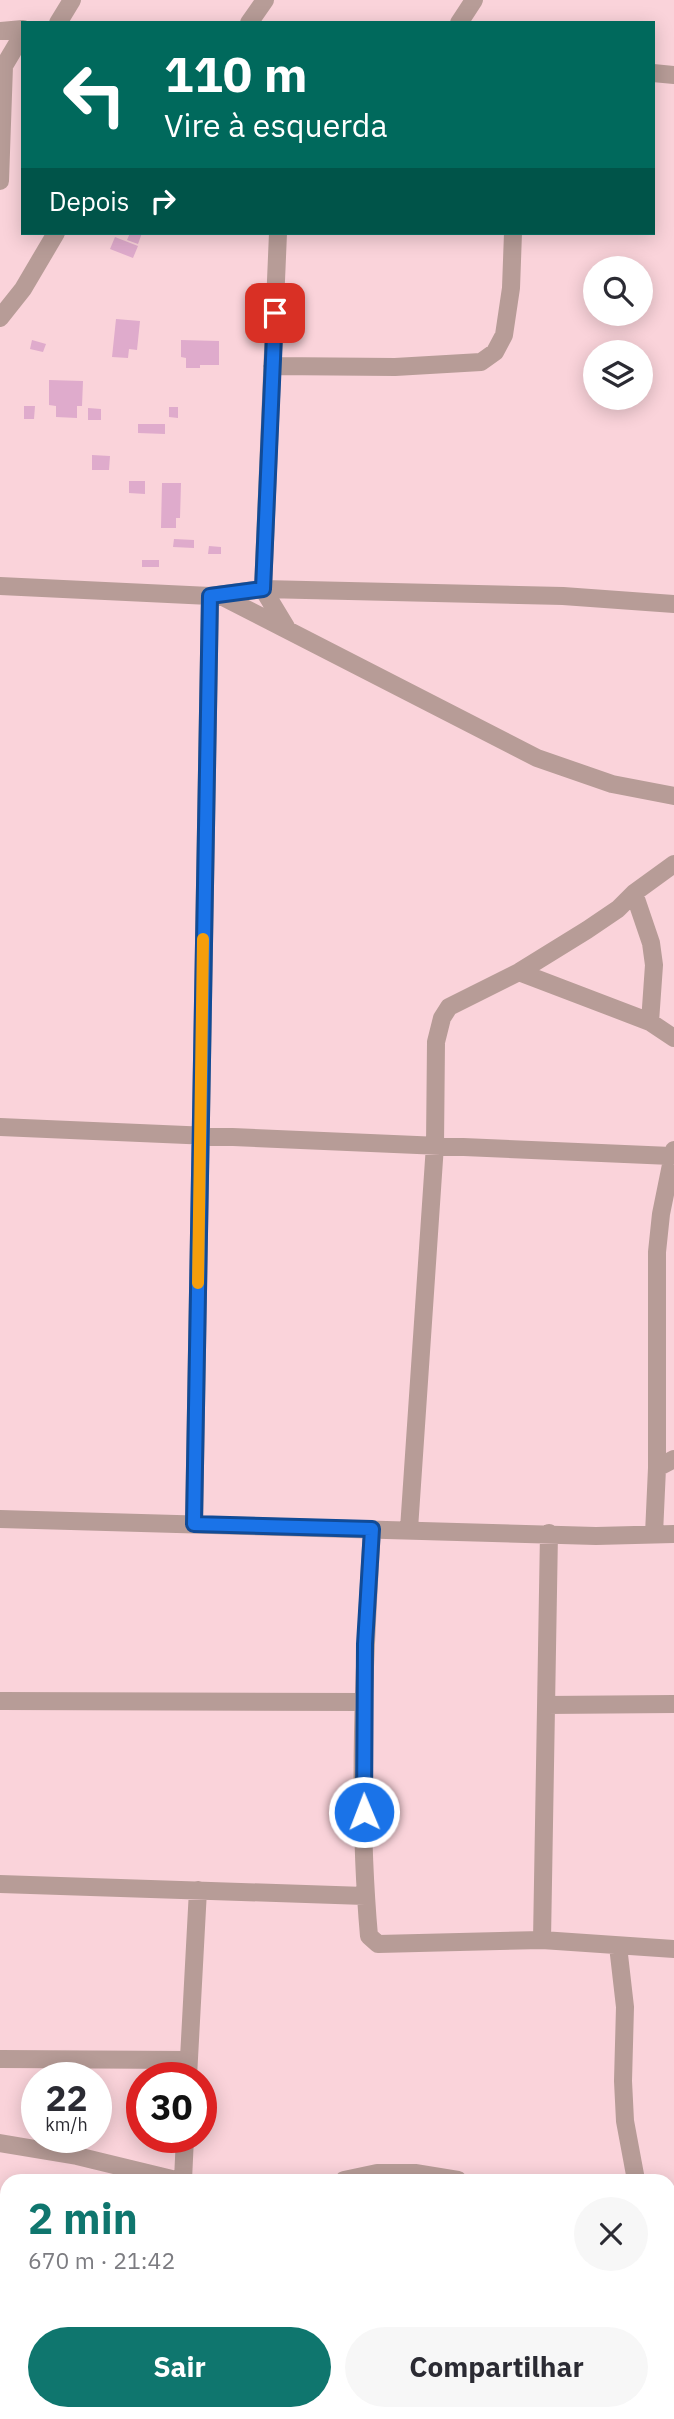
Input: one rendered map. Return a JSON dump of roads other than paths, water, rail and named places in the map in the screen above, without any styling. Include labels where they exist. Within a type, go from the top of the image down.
[{"type":"street","points":[[59,21],[72,0]]},
{"type":"street","points":[[249,21],[265,0]]},
{"type":"street","points":[[462,21],[474,0]]},
{"type":"street","points":[[0,31],[21,32]]},
{"type":"street","points":[[0,181],[2,64],[21,35]]},
{"type":"street","points":[[655,74],[674,75]]},
{"type":"street","points":[[0,318],[23,289],[55,235]]},
{"type":"street","points":[[278,235],[263,589],[286,627]]},
{"type":"street","points":[[272,366],[395,367],[481,362],[495,352],[504,335],[511,288],[513,235]]},
{"type":"street","points":[[0,586],[215,595],[263,589],[564,596],[674,604]]},
{"type":"street","points":[[215,595],[286,627],[537,758],[612,784],[674,796]]},
{"type":"street","points":[[194,1524],[200,1135],[215,595]]},
{"type":"street","points":[[409,1529],[435,1145],[436,1042],[442,1018],[449,1007],[519,972],[618,909],[634,893],[674,864]]},
{"type":"street","points":[[634,893],[651,943],[654,965],[650,1022]]},
{"type":"street","points":[[519,972],[650,1022],[674,1038]]},
{"type":"street","points":[[0,1126],[673,1153],[661,1214],[657,1252],[657,1468],[654,1534]]},
{"type":"street","points":[[657,1468],[674,1459]]},
{"type":"street","points":[[0,1519],[596,1536],[674,1534]]},
{"type":"street","points":[[372,1529],[364,1702],[365,1896],[369,1936],[378,1944],[542,1940],[674,1949]]},
{"type":"street","points":[[542,1940],[549,1533]]},
{"type":"street","points":[[0,1701],[364,1702]]},
{"type":"street","points":[[547,1704],[674,1704]]},
{"type":"street","points":[[0,1884],[365,1896]]},
{"type":"street","points":[[189,2062],[198,1890]]},
{"type":"street","points":[[618,1946],[625,2007],[625,2121],[635,2174]]},
{"type":"street","points":[[0,2059],[126,2066]]},
{"type":"street","points":[[0,2143],[77,2156],[151,2174]]},
{"type":"street","points":[[183,2174],[184,2153]]},
{"type":"street","points":[[372,2174],[421,2174]]}]
